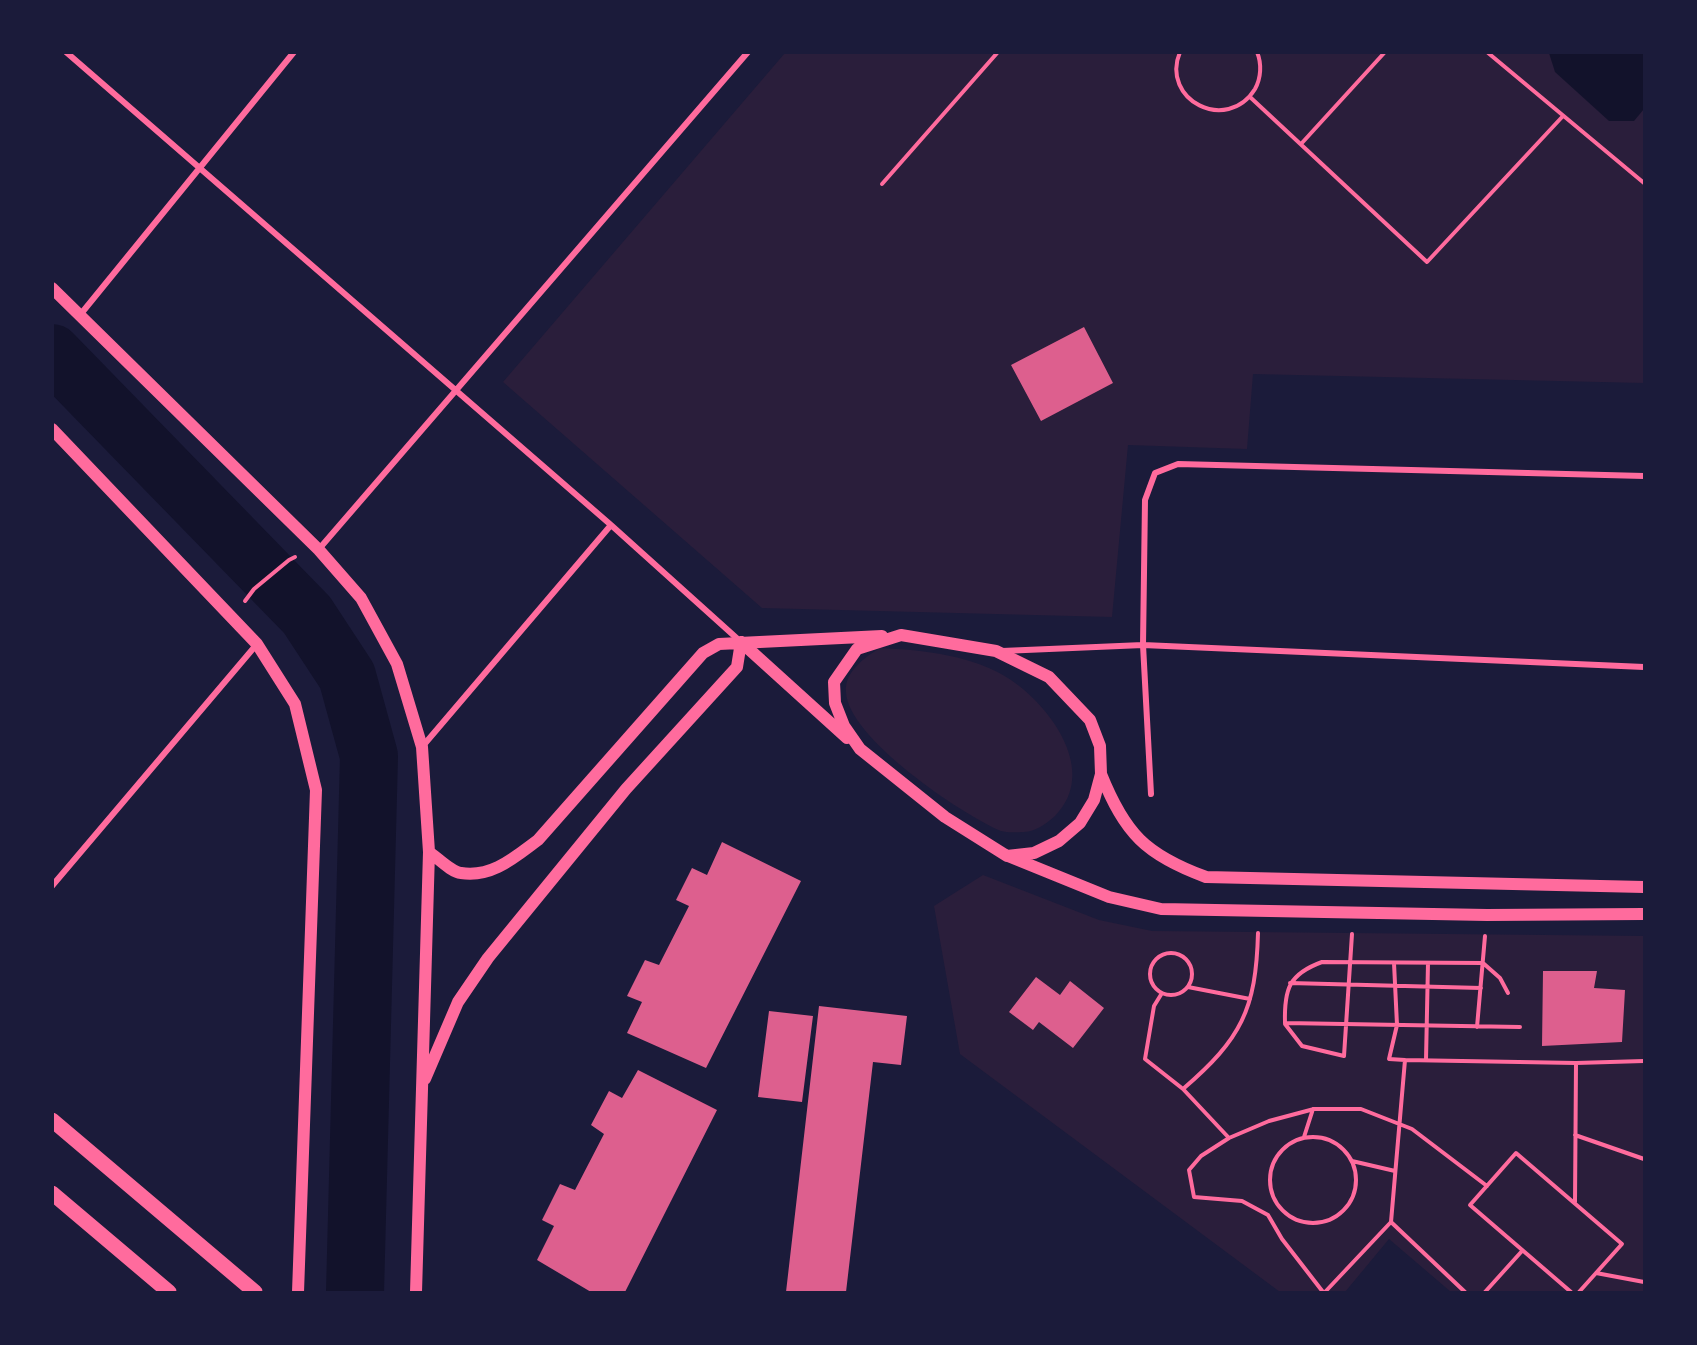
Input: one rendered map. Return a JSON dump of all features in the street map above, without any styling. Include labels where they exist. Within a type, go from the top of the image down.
[{"type":"main road","points":[[52,288],[319,550],[361,598],[397,664],[422,747],[429,852],[416,1293]]},
{"type":"main road","points":[[52,429],[258,644],[295,704],[316,790],[298,1293]]},
{"type":"main road","points":[[860,749],[844,726],[835,703],[834,682],[857,649],[901,635]]},
{"type":"main road","points":[[429,852],[459,873],[486,872],[506,865],[538,840],[703,653],[720,644],[901,635],[996,651],[1049,677],[1090,720],[1100,746],[1101,774],[1115,810],[1139,841],[1170,864],[1206,877],[1644,886]]},
{"type":"main road","points":[[741,642],[860,749],[945,817],[1007,856],[1109,897],[1161,909],[1487,915],[1644,914]]},
{"type":"main road","points":[[422,1087],[458,1002],[488,958],[626,789],[737,667],[741,642]]},
{"type":"main road","points":[[1007,856],[1034,853],[1059,842],[1080,823],[1089,808],[1101,774]]},
{"type":"main road","points":[[52,1120],[255,1293]]},
{"type":"main road","points":[[52,1193],[160,1288]]},
{"type":"street","points":[[66,52],[611,525],[741,642]]},
{"type":"street","points":[[79,316],[294,52]]},
{"type":"street","points":[[319,550],[748,52]]},
{"type":"street","points":[[1151,794],[1143,645],[1145,500],[1155,473],[1178,464],[1644,477]]},
{"type":"street","points":[[422,747],[611,525]]},
{"type":"street","points":[[52,886],[258,644]]},
{"type":"street","points":[[996,651],[1143,645],[1644,667]]},
{"type":"path","points":[[882,184],[998,52]]},
{"type":"path","points":[[1180,52],[1176,72],[1180,86],[1187,97],[1211,110],[1226,110],[1250,97],[1257,85],[1260,71],[1257,52]]},
{"type":"path","points":[[1301,144],[1385,52]]},
{"type":"path","points":[[1487,52],[1644,183]]},
{"type":"path","points":[[1250,97],[1427,262],[1563,116]]},
{"type":"path","points":[[233,616],[254,589],[289,560],[319,550]]},
{"type":"path","points":[[1183,1089],[1231,1043],[1245,1017],[1257,962],[1258,911]]},
{"type":"path","points":[[1352,912],[1351,963],[1344,1056],[1302,1046],[1285,1023],[1284,1005],[1290,983],[1302,969],[1322,962],[1351,963],[1483,963],[1500,978],[1508,993]]},
{"type":"path","points":[[1477,1027],[1487,915]]},
{"type":"path","points":[[1168,954],[1181,956],[1190,966],[1191,981],[1188,987],[1176,995],[1162,993],[1152,984],[1150,971],[1156,960],[1168,954]]},
{"type":"path","points":[[1394,963],[1397,1025],[1389,1059],[1576,1063],[1644,1061]]},
{"type":"path","points":[[1426,1060],[1428,963]]},
{"type":"path","points":[[1290,983],[1481,988]]},
{"type":"path","points":[[1188,987],[1250,999]]},
{"type":"path","points":[[1162,993],[1154,1006],[1145,1059],[1183,1089],[1229,1138]]},
{"type":"path","points":[[1285,1023],[1520,1027]]},
{"type":"path","points":[[1405,1060],[1399,1125],[1395,1170],[1391,1222],[1324,1293],[1282,1239],[1268,1215],[1242,1201],[1194,1197],[1189,1170],[1201,1156],[1229,1138],[1269,1121],[1314,1109],[1361,1109],[1399,1125],[1412,1129],[1487,1186]]},
{"type":"path","points":[[1575,1203],[1576,1063]]},
{"type":"path","points":[[1304,1137],[1314,1109]]},
{"type":"path","points":[[1575,1135],[1644,1159]]},
{"type":"path","points":[[1304,1137],[1319,1137],[1332,1141],[1344,1150],[1352,1161],[1356,1175],[1356,1189],[1350,1203],[1341,1213],[1328,1221],[1314,1224],[1300,1222],[1287,1215],[1277,1205],[1271,1192],[1269,1178],[1272,1164],[1280,1152],[1291,1143],[1304,1137]]},
{"type":"path","points":[[1571,1293],[1470,1205],[1516,1153],[1622,1244],[1579,1293]]},
{"type":"path","points":[[1352,1161],[1395,1170]]},
{"type":"path","points":[[1391,1222],[1465,1293]]},
{"type":"path","points":[[1485,1293],[1522,1251]]},
{"type":"path","points":[[1596,1273],[1644,1282]]},
{"type":"shaded area","points":[[785,53],[1644,53],[1644,383],[1253,374],[1247,449],[1128,445],[1112,617],[762,608],[503,382]]},
{"type":"shaded area","points":[[1549,53],[1644,53],[1644,109],[1634,121],[1609,121],[1555,72]]},
{"type":"shaded area","points":[[880,648],[931,652],[965,659],[1011,680],[1041,706],[1054,723],[1071,761],[1072,780],[1067,799],[1055,816],[1028,832],[1001,831],[960,809],[935,792],[885,752],[865,731],[852,710],[846,692],[848,678],[852,672],[862,661]]},
{"type":"shaded area","points":[[983,875],[1099,920],[1152,931],[1644,936],[1644,1292],[1451,1292],[1389,1239],[1345,1292],[1280,1292],[960,1054],[934,906]]},
{"type":"building","points":[[1084,327],[1113,383],[1041,421],[1011,365]]},
{"type":"building","points":[[722,842],[801,881],[706,1068],[627,1033],[642,1002],[627,996],[645,960],[659,965],[689,906],[676,900],[692,868],[707,875]]},
{"type":"building","points":[[1543,971],[1597,971],[1594,988],[1625,990],[1622,1042],[1542,1046]]},
{"type":"building","points":[[1036,977],[1060,995],[1070,981],[1104,1008],[1073,1048],[1039,1022],[1033,1030],[1009,1012]]},
{"type":"building","points":[[819,1006],[907,1016],[901,1065],[873,1062],[846,1292],[786,1292]]},
{"type":"building","points":[[769,1011],[813,1016],[802,1102],[758,1097]]},
{"type":"building","points":[[638,1070],[717,1110],[625,1292],[591,1292],[537,1260],[554,1226],[542,1220],[560,1184],[575,1190],[604,1134],[591,1125],[609,1091],[622,1098]]},
{"type":"waterway","points":[[52,353],[307,615],[347,676],[369,756],[355,1292]]}]
